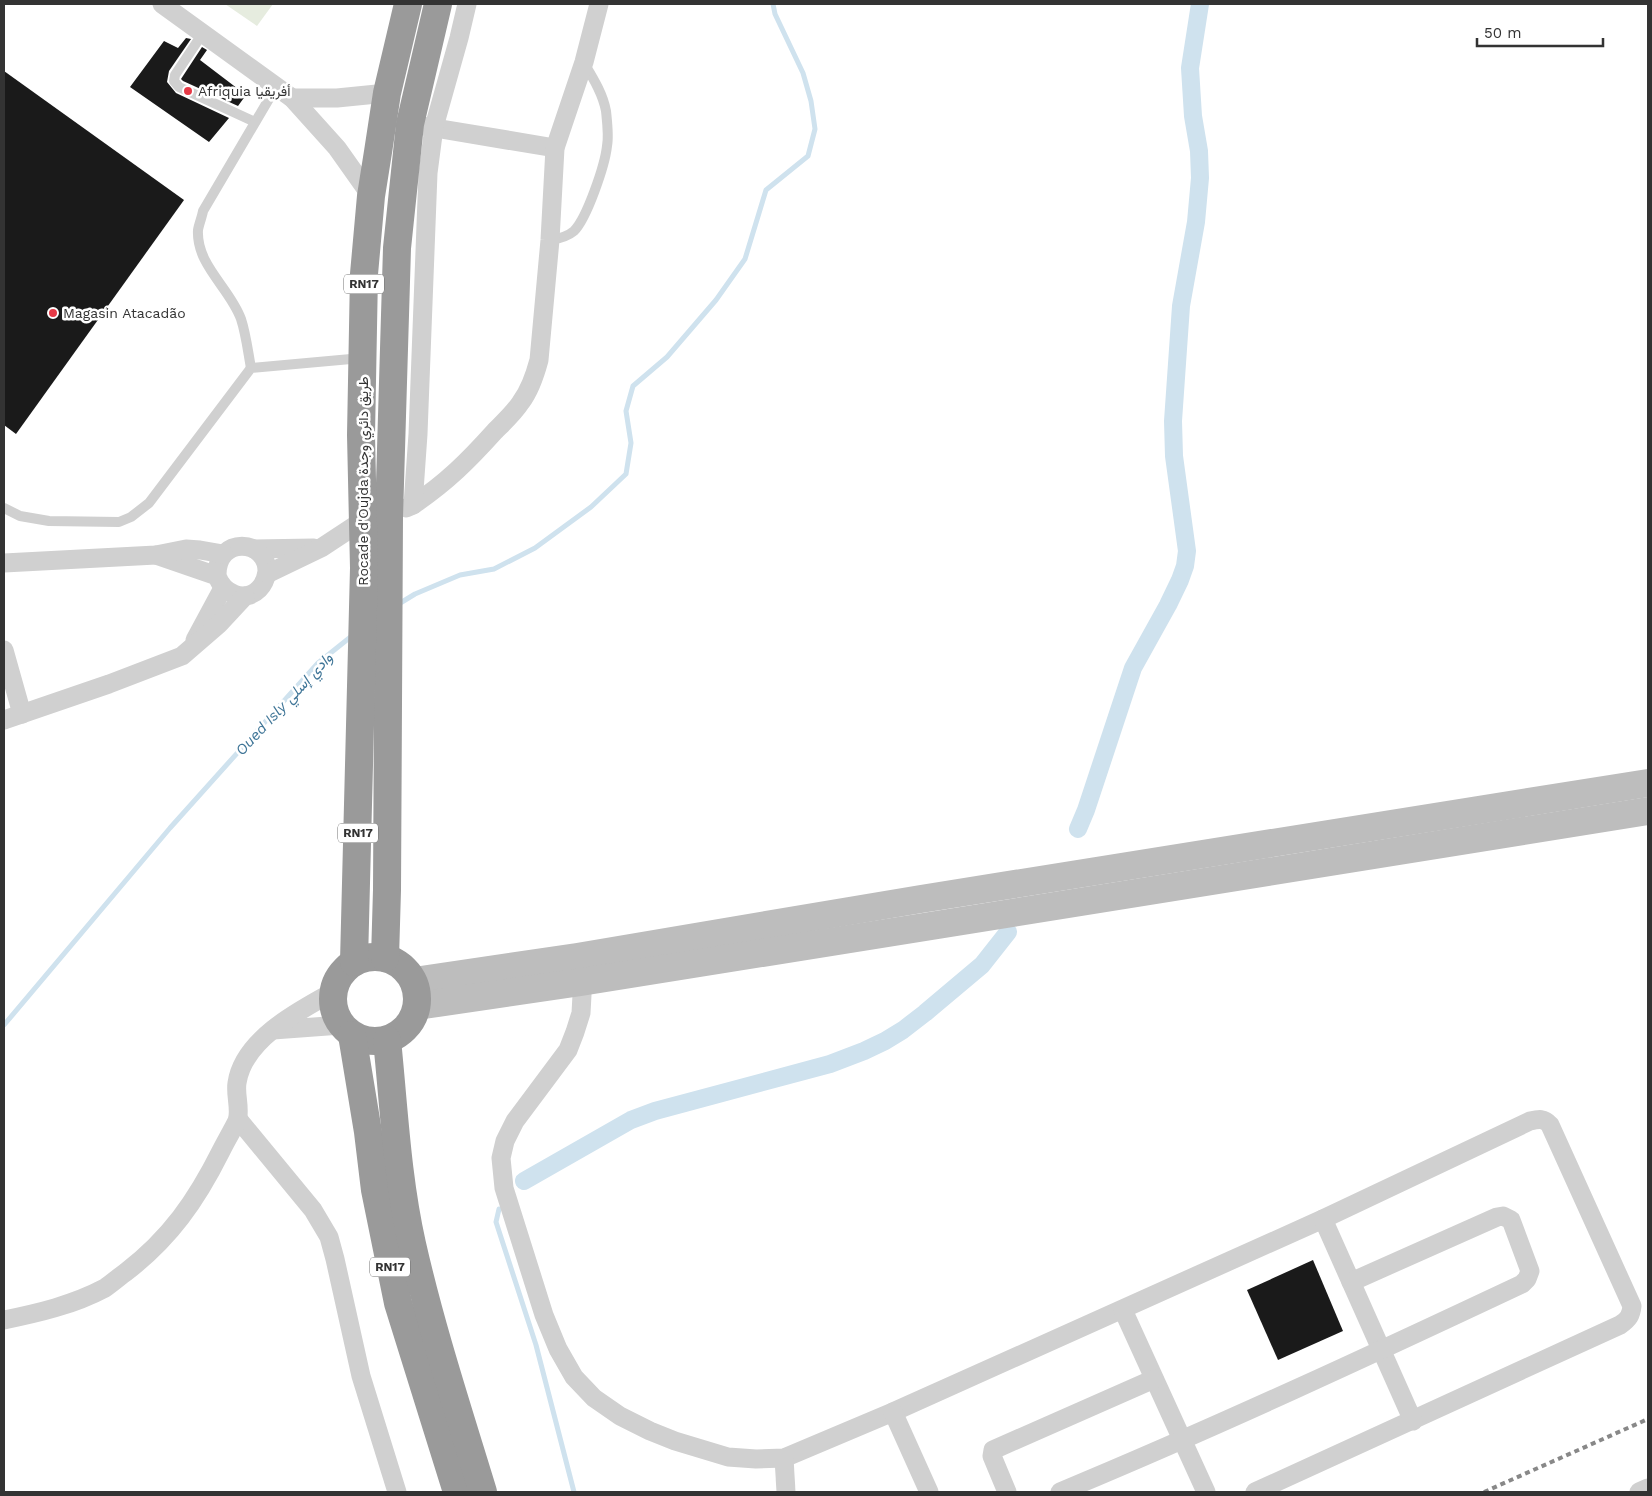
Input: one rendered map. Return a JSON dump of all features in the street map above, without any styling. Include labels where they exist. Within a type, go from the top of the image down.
[{"type":"highway","name":"Rocade d'Oujda طريق دائري وجدة","points":[[354,962],[374,704],[376,567],[362,521],[364,274],[371,196],[388,93],[408,4]]},
{"type":"highway","name":"Rocade d'Oujda طريق دائري وجدة","points":[[376,567],[401,511],[397,248],[422,126],[438,4]]},
{"type":"highway","name":"Rocade d'Oujda طريق دائري وجدة","points":[[374,704],[387,890],[385,958]]},
{"type":"highway","points":[[333,992],[337,980],[344,970],[354,962],[364,958],[375,956],[385,958],[407,970],[415,994],[414,1017],[407,1027],[398,1035],[387,1040],[375,1042],[363,1040],[346,1030]]},
{"type":"highway","name":"RN17","points":[[333,992],[332,1004],[335,1015],[346,1030],[368,1132],[375,1190],[396,1294],[409,1342],[457,1492]]},
{"type":"highway","name":"RN17","points":[[387,1040],[403,1194],[412,1244],[449,1380],[483,1492]]},
{"type":"main road","points":[[579,969],[921,899],[1648,783]]},
{"type":"main road","points":[[415,994],[1648,811]]},
{"type":"street","points":[[162,4],[292,98],[337,148],[371,196]]},
{"type":"street","points":[[467,4],[459,38],[422,126],[555,148]]},
{"type":"street","points":[[401,511],[438,488],[455,474],[522,402],[535,375],[539,360],[550,240],[555,148],[584,62],[599,4]]},
{"type":"street","points":[[292,98],[337,98],[388,93]]},
{"type":"street","points":[[156,555],[220,582],[229,593],[245,596],[253,594],[259,589],[267,574],[321,548],[362,521]]},
{"type":"street","points":[[190,650],[220,582],[218,561],[223,554],[238,546],[254,549],[321,548]]},
{"type":"street","points":[[4,563],[156,555],[186,549],[223,554]]},
{"type":"street","points":[[254,549],[264,560],[267,574]]},
{"type":"street","points":[[4,720],[109,684],[182,656],[219,624],[245,596]]},
{"type":"street","points":[[4,650],[22,714]]},
{"type":"street","points":[[579,969],[580,1013],[576,1032],[568,1050],[514,1121],[505,1141],[501,1158],[504,1188],[544,1315],[558,1349],[574,1377],[594,1398],[620,1416],[650,1431],[728,1457],[784,1458],[1123,1310],[1323,1219],[1530,1121],[1538,1119],[1550,1124],[1629,1296],[1632,1306],[1628,1319],[1620,1325],[1255,1492]]},
{"type":"street","points":[[4,1320],[56,1308],[105,1287],[146,1256],[172,1230],[192,1204],[214,1166],[238,1118],[237,1083],[249,1054],[272,1030],[333,992]]},
{"type":"street","points":[[272,1030],[346,1030]]},
{"type":"street","points":[[238,1118],[313,1210],[329,1237],[361,1376],[397,1492]]},
{"type":"street","points":[[1060,1492],[1182,1441],[1382,1350],[1522,1284],[1527,1279],[1530,1271],[1511,1220],[1503,1216],[1351,1282]]},
{"type":"street","points":[[1323,1219],[1413,1421]]},
{"type":"street","points":[[1123,1310],[1206,1492]]},
{"type":"street","points":[[1007,1492],[992,1456],[994,1450],[1154,1379]]},
{"type":"street","points":[[893,1412],[929,1492]]},
{"type":"street","points":[[784,1458],[786,1492]]},
{"type":"street","points":[[1639,1492],[1648,1488]]},
{"type":"lane","points":[[203,33],[175,75],[174,81],[179,88],[255,122]]},
{"type":"lane","points":[[550,240],[561,238],[574,231],[586,213],[608,145],[606,111],[598,87],[584,62]]},
{"type":"lane","points":[[251,368],[241,320],[235,307],[206,262],[200,246],[198,229],[203,211],[276,87]]},
{"type":"lane","points":[[4,508],[20,516],[49,521],[119,522],[131,518],[149,503],[251,368],[363,358]]},
{"type":"shaded area","points":[[225,4],[273,4],[257,26]]},
{"type":"building","points":[[186,38],[191,39],[169,71],[167,82],[176,93],[229,118],[209,142],[130,87],[164,41],[178,48]]},
{"type":"building","points":[[202,47],[207,50],[200,60],[246,95],[238,106],[181,79]]},
{"type":"building","name":"Magasin Atacadão","points":[[4,71],[184,200],[16,434],[4,425]]},
{"type":"building","points":[[1313,1260],[1343,1331],[1278,1360],[1247,1290]]},
{"type":"waterway","name":"Oued Isly وادي إسلي","points":[[397,605],[415,594],[460,575],[494,569],[535,548],[591,507],[626,474],[631,443],[626,411],[633,386],[667,357],[716,300],[745,259],[766,190],[808,156],[815,129],[811,101],[803,73],[775,14],[773,4]]},
{"type":"waterway","points":[[1078,829],[1133,668],[1168,605],[1185,566],[1187,551],[1174,456],[1173,421],[1181,306],[1196,222],[1200,178],[1190,68],[1200,4]]},
{"type":"waterway","name":"Oued Isly وادي إسلي","points":[[4,1025],[170,828],[318,663],[353,635]]},
{"type":"waterway","points":[[524,1181],[631,1120],[655,1111],[830,1064],[885,1041],[925,1013],[982,965],[1008,932]]},
{"type":"waterway","points":[[499,1209],[496,1222],[536,1345],[574,1492]]},
{"type":"railway","points":[[1484,1492],[1648,1419]]},
{"type":"place","name":"Afriquia أفريقيا","points":[[188,91]]},
{"type":"place","name":"Magasin Atacadão","points":[[53,313]]}]
